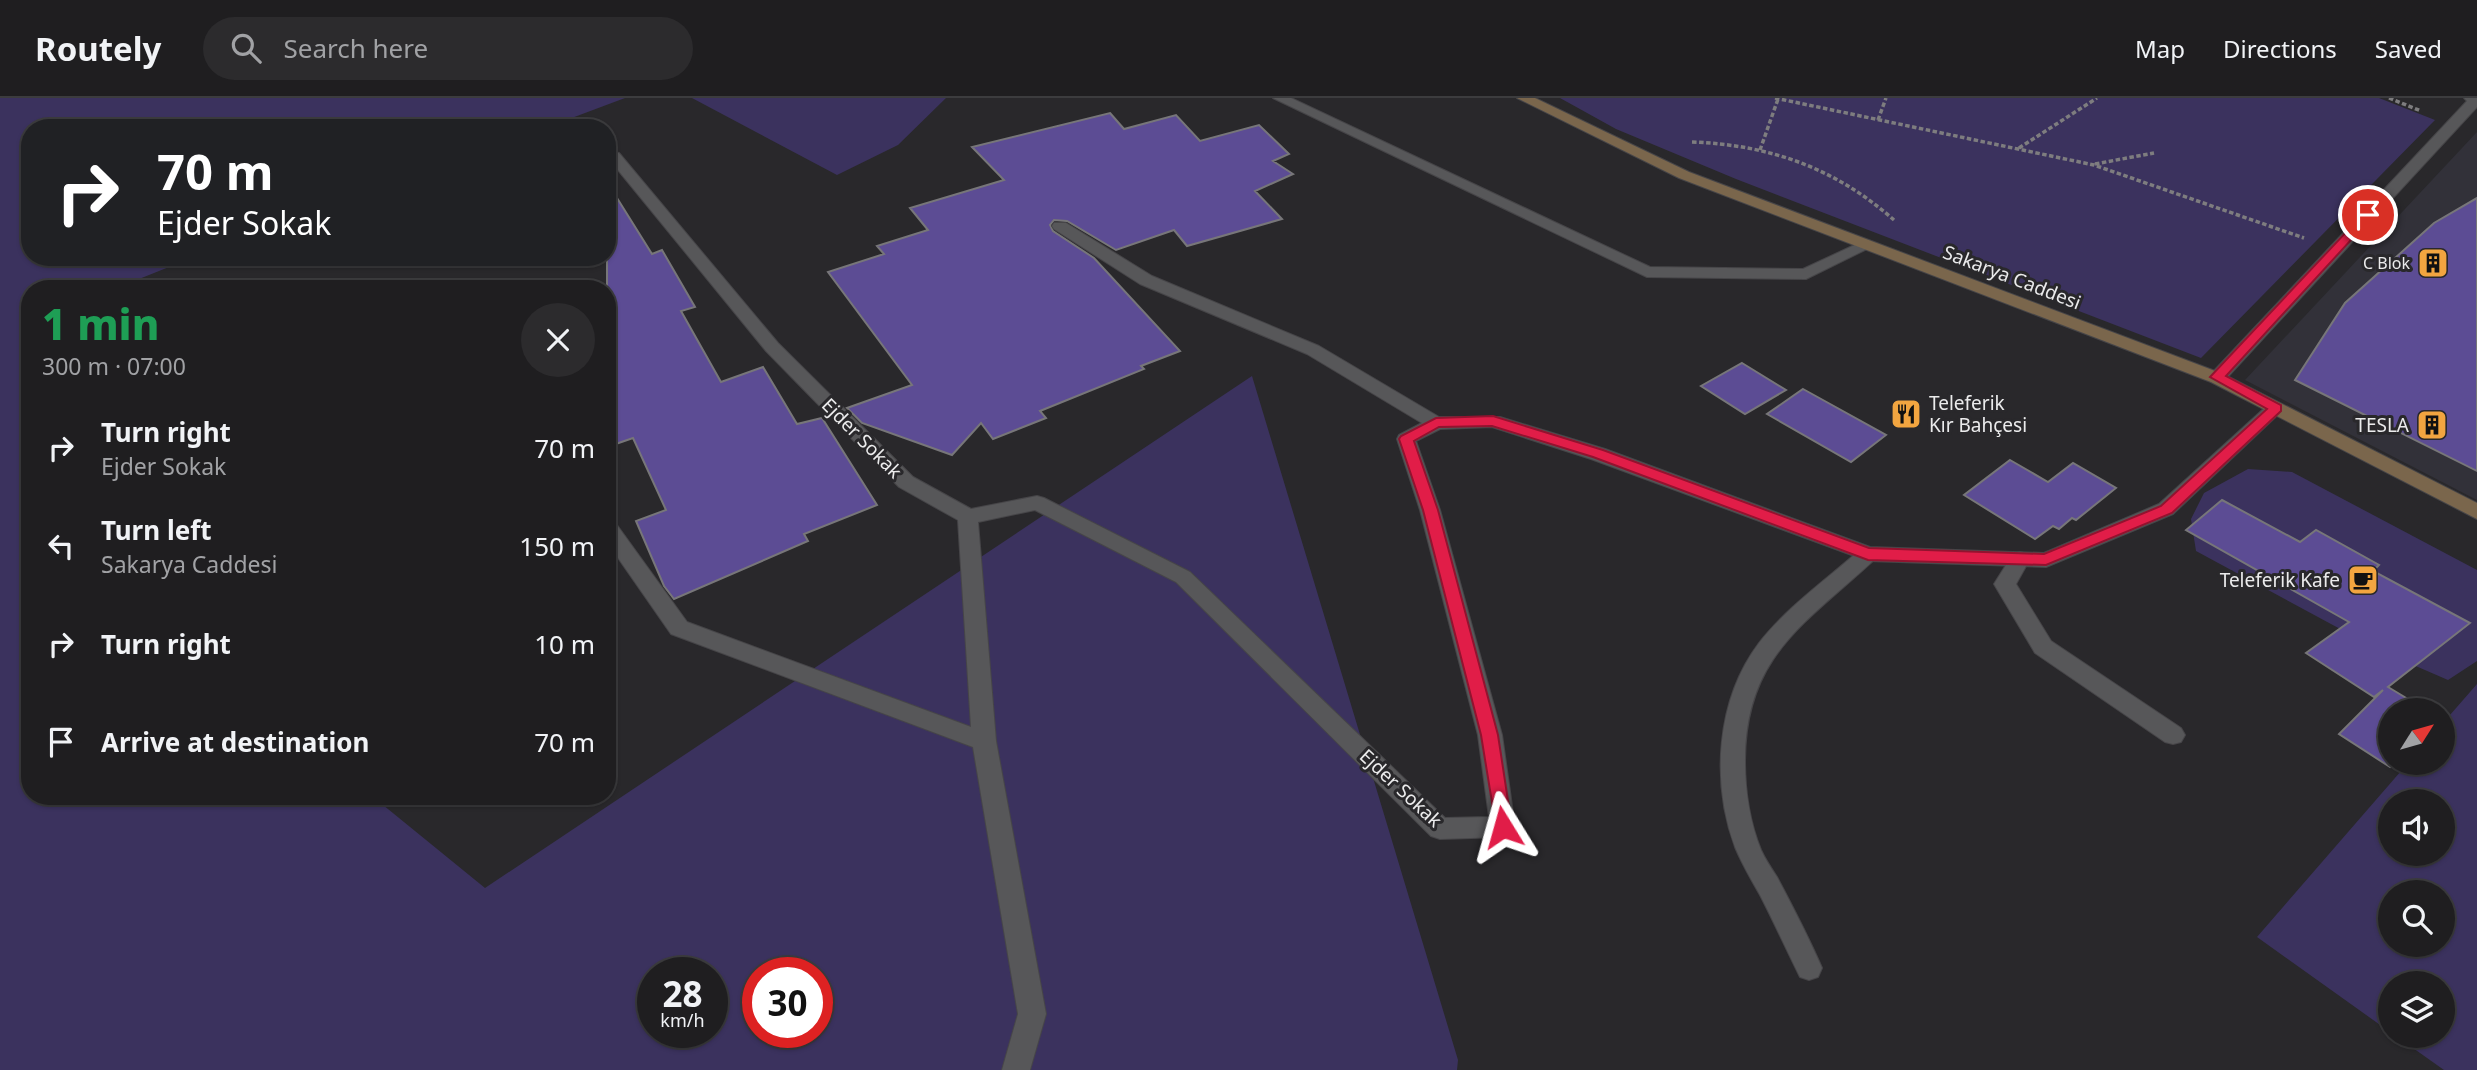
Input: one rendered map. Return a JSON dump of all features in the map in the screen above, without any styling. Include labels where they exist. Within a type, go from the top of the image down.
[{"type":"main road","name":"Sakarya Caddesi","points":[[1524,98],[1684,175],[2217,377],[2477,512]]},
{"type":"street","points":[[1280,98],[1647,272],[1806,274],[1867,245]]},
{"type":"street","points":[[2217,377],[2475,99]]},
{"type":"street","name":"Ejder Sokak","points":[[616,158],[772,347],[906,482],[968,517],[1037,503],[1183,577],[1440,829],[1503,827],[1490,735],[1430,510],[1406,439],[1436,423],[1493,421],[1598,454],[1868,554],[2046,559],[2166,509],[2276,408]]},
{"type":"street","points":[[1060,226],[1146,280],[1312,350],[1436,423]]},
{"type":"street","points":[[968,517],[984,741],[1032,1014],[1016,1070]]},
{"type":"street","points":[[616,539],[679,628],[984,741]]},
{"type":"street","points":[[1809,968],[1747,846],[1736,801],[1732,759],[1736,720],[1747,684],[1765,652],[1788,624],[1868,554]]},
{"type":"street","points":[[2020,559],[2005,584],[2043,647],[2174,735]]},
{"type":"path","points":[[1760,150],[1776,98],[2094,165],[2311,241]]},
{"type":"path","points":[[1878,120],[1886,98]]},
{"type":"path","points":[[2018,149],[2097,98]]},
{"type":"path","points":[[2389,98],[2423,111]]},
{"type":"path","points":[[1685,142],[1760,150],[1791,157],[1840,178],[1873,199],[1895,221]]},
{"type":"path","points":[[2094,165],[2154,153]]},
{"type":"shaded area","points":[[0,98],[625,98],[569,119],[21,119],[21,266],[172,266],[136,280],[21,280],[21,805],[383,805],[485,888],[609,805],[616,805],[616,801],[1252,376],[1458,1060],[1457,1070],[0,1070]]},
{"type":"shaded area","points":[[692,98],[946,98],[898,145],[837,175]]},
{"type":"shaded area","points":[[1560,98],[2379,98],[2435,120],[2201,358],[1736,179],[1616,129]]},
{"type":"shaded area","points":[[2477,132],[2477,500],[2245,380]]},
{"type":"shaded area","name":"Teleferik Kafe","points":[[2248,469],[2292,472],[2477,570],[2477,661],[2448,680],[2381,651],[2196,551],[2191,519],[2204,493]]},
{"type":"shaded area","points":[[2477,684],[2477,1070],[2444,1070],[2413,1048],[2455,1048],[2455,971],[2378,971],[2378,1023],[2257,937],[2378,798],[2378,866],[2455,866],[2455,789],[2385,789],[2398,775],[2455,775],[2455,709]]},
{"type":"building","points":[[1110,113],[1124,129],[1176,115],[1200,141],[1259,125],[1289,154],[1273,161],[1293,174],[1255,191],[1282,219],[1187,246],[1174,230],[1116,250],[1067,221],[1054,220],[1050,225],[1053,231],[1094,258],[1180,351],[1141,366],[1144,369],[1040,411],[1046,418],[993,439],[981,423],[952,455],[862,423],[847,408],[912,385],[828,272],[884,254],[877,246],[928,230],[910,208],[1004,180],[972,147]]},
{"type":"building","points":[[616,196],[652,254],[662,250],[695,307],[681,311],[721,382],[763,367],[797,424],[822,418],[877,505],[804,534],[808,541],[674,599],[664,586],[636,521],[666,510],[633,438],[616,444],[616,280],[607,280],[607,266],[616,266]]},
{"type":"building","points":[[2477,198],[2477,471],[2295,380],[2345,303],[2434,223]]},
{"type":"building","points":[[1742,363],[1786,390],[1745,414],[1701,386]]},
{"type":"building","points":[[1803,389],[1886,435],[1851,462],[1767,414]]},
{"type":"building","points":[[2010,460],[2048,482],[2073,463],[2116,488],[2076,520],[2072,518],[2059,529],[2053,526],[2035,539],[1964,495]]},
{"type":"building","points":[[2222,500],[2300,542],[2316,530],[2379,565],[2373,571],[2470,623],[2388,687],[2406,698],[2378,698],[2378,759],[2339,734],[2383,690],[2374,697],[2306,653],[2349,622],[2186,530]]},
{"type":"place","name":"C Blok","points":[[2433,263]]},
{"type":"place","name":"Teleferik Kır Bahçesi","points":[[1906,414]]},
{"type":"place","name":"TESLA","points":[[2432,425]]},
{"type":"place","name":"Teleferik Kafe","points":[[2363,580]]},
{"type":"route","points":[[1503,827],[1490,735],[1430,510],[1406,439],[1436,423],[1493,421],[1598,454],[1868,554],[2046,559],[2166,509],[2276,408],[2217,377],[2368,215]]}]
